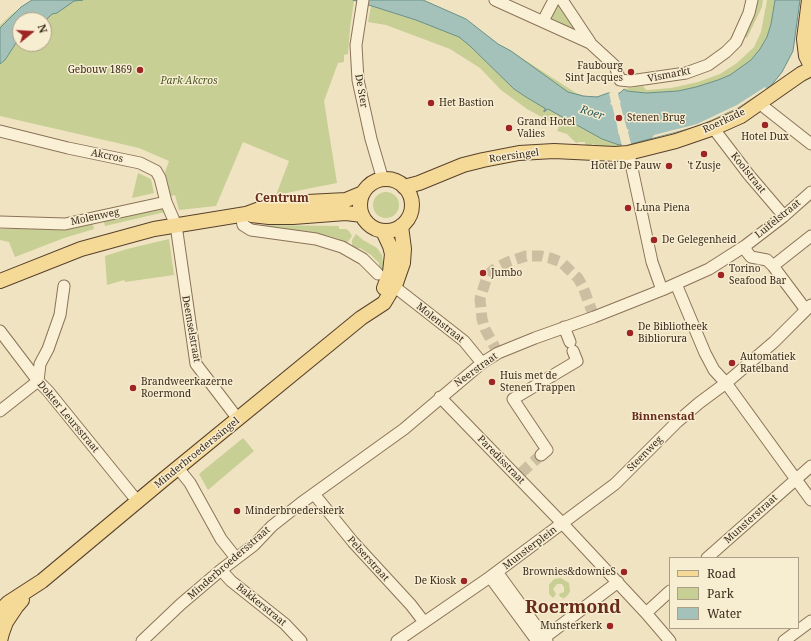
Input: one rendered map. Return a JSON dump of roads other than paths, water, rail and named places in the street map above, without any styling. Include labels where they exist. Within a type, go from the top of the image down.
[{"type":"main road","points":[[809,3],[811,27]]},
{"type":"main road","points":[[809,3],[804,30],[804,48],[811,66]]},
{"type":"main road","name":"Roerkade","points":[[629,156],[714,128],[741,116],[801,74],[811,69]]},
{"type":"main road","name":"Roersingel","points":[[404,187],[419,183],[463,165],[519,153],[554,151],[629,156]]},
{"type":"main road","points":[[383,180],[395,181],[404,187],[410,197],[411,208],[408,218],[401,226],[393,230],[383,231],[371,226],[362,215],[360,203],[363,193],[370,184],[383,180]]},
{"type":"main road","points":[[0,281],[89,247],[126,236],[176,229],[244,215],[265,207],[307,202],[346,200],[363,193]]},
{"type":"main road","points":[[244,215],[268,217],[293,217],[346,213],[362,215]]},
{"type":"main road","name":"Minderbroederssingel","points":[[0,641],[2,633],[2,617],[8,603],[33,588],[361,318],[384,303],[400,274],[403,260],[401,226]]},
{"type":"main road","name":"Minderbroederssingel","points":[[361,318],[381,293],[390,272],[391,252],[383,231]]},
{"type":"street","name":"De Ster","points":[[363,0],[356,45],[358,80],[371,139],[383,180]]},
{"type":"street","points":[[495,0],[590,42]]},
{"type":"street","points":[[543,21],[554,0]]},
{"type":"street","points":[[562,0],[590,42]]},
{"type":"street","name":"Vismarkt","points":[[590,42],[615,66],[620,80],[630,81],[669,77],[686,73],[708,65],[726,52],[736,42],[750,13],[752,0]]},
{"type":"street","points":[[764,107],[811,144]]},
{"type":"street","name":"Koolstraat","points":[[714,128],[749,175],[784,216]]},
{"type":"street","name":"Akcros","points":[[0,131],[68,148],[140,163],[156,171],[160,178],[166,202],[176,229]]},
{"type":"street","points":[[629,156],[652,262],[662,290]]},
{"type":"street","name":"Luifelstraat","points":[[676,284],[714,266],[745,246],[784,216],[811,192]]},
{"type":"street","name":"Molenweg","points":[[0,222],[65,224],[166,202]]},
{"type":"street","points":[[244,215],[243,225],[251,230],[316,240],[342,247],[363,259],[378,274]]},
{"type":"street","name":"Deemselstraat","points":[[176,229],[196,364],[238,419]]},
{"type":"street","points":[[773,266],[811,236]]},
{"type":"street","points":[[745,246],[751,257],[767,260],[808,307]]},
{"type":"street","points":[[676,284],[714,370],[726,383],[811,500]]},
{"type":"street","name":"Neerstraat","points":[[314,494],[398,433],[482,363],[498,353],[676,284]]},
{"type":"street","points":[[0,411],[38,381],[40,364],[48,349],[60,315],[64,286]]},
{"type":"street","name":"Molenstraat","points":[[393,288],[400,291],[464,341],[482,363]]},
{"type":"street","name":"Steenweg","points":[[562,523],[615,484],[677,422],[774,342],[808,307]]},
{"type":"street","points":[[541,454],[548,450],[513,399],[577,361],[564,327]]},
{"type":"street","name":"Dokter Leursstraat","points":[[0,331],[38,381],[48,391],[138,502]]},
{"type":"street","name":"Paredisstraat","points":[[440,397],[519,474],[562,523]]},
{"type":"street","name":"Munsterstraat","points":[[708,557],[811,466]]},
{"type":"street","points":[[178,468],[190,483],[221,539],[236,558]]},
{"type":"street","name":"Minderbroedersstraat","points":[[142,641],[221,570],[254,545],[272,526],[314,494]]},
{"type":"street","name":"Pelserstraat","points":[[314,494],[353,542],[411,605],[424,622]]},
{"type":"street","name":"Munsterplein","points":[[547,641],[494,575],[562,523],[618,582],[670,641]]},
{"type":"street","name":"Bakkerstraat","points":[[221,570],[231,581],[285,624],[302,641]]},
{"type":"street","points":[[398,640],[494,575],[537,641]]},
{"type":"street","points":[[540,641],[618,582]]},
{"type":"street","points":[[646,613],[669,592]]},
{"type":"street","points":[[784,641],[811,621]]},
{"type":"water","points":[[32,0],[83,0],[74,1],[57,13],[52,14],[52,12],[16,12]]},
{"type":"water","name":"Roer","points":[[353,0],[423,0],[466,19],[498,44],[511,51],[568,92],[583,96],[597,97],[608,93],[620,93],[624,89],[627,91],[646,93],[678,91],[696,87],[730,75],[751,60],[760,49],[767,37],[771,24],[775,0],[800,0],[793,51],[782,72],[770,87],[737,108],[698,126],[631,144],[619,145],[602,139],[548,109],[544,112],[546,109],[514,89],[459,37],[416,20]]},
{"type":"water","points":[[12,16],[12,49],[5,60],[0,64],[0,28]]},
{"type":"tunnel","points":[[498,353],[485,329],[482,319],[480,299],[486,280],[490,273],[508,262],[526,256],[541,256],[561,262],[578,278],[583,287],[594,317]]},
{"type":"tunnel","points":[[521,473],[541,455]]},
{"type":"place","name":"Gebouw 1869","points":[[140,70]]},
{"type":"place","name":"Faubourg Sint Jacques","points":[[631,72]]},
{"type":"place","name":"Het Bastion","points":[[431,103]]},
{"type":"place","name":"Stenen Brug","points":[[619,118]]},
{"type":"place","name":"Hotel Dux","points":[[765,125]]},
{"type":"place","name":"Grand Hotel Valies","points":[[509,128]]},
{"type":"place","name":"'t Zusje","points":[[704,154]]},
{"type":"place","name":"Hotel De Pauw","points":[[669,166]]},
{"type":"place","name":"Luna Piena","points":[[628,208]]},
{"type":"place","name":"De Gelegenheid","points":[[654,240]]},
{"type":"place","name":"Jumbo","points":[[483,273]]},
{"type":"place","name":"Torino Seafood Bar","points":[[721,275]]},
{"type":"place","name":"De Bibliotheek Bibliorura","points":[[630,333]]},
{"type":"place","name":"Automatiek Ratelband","points":[[732,363]]},
{"type":"place","name":"Huis met de Stenen Trappen","points":[[492,382]]},
{"type":"place","name":"Brandweerkazerne Roermond","points":[[133,388]]},
{"type":"place","name":"Minderbroederskerk","points":[[237,511]]},
{"type":"place","name":"Brownies&downieS","points":[[624,572]]},
{"type":"place","name":"De Kiosk","points":[[464,581]]},
{"type":"place","name":"Munsterkerk","points":[[610,626]]},
{"type":"district","name":"Centrum","points":[[282,199]]},
{"type":"district","name":"Binnenstad","points":[[663,417]]},
{"type":"district","name":"Roermond","points":[[573,608]]},
{"type":"park label","name":"Park Akcros","points":[[189,81]]}]
